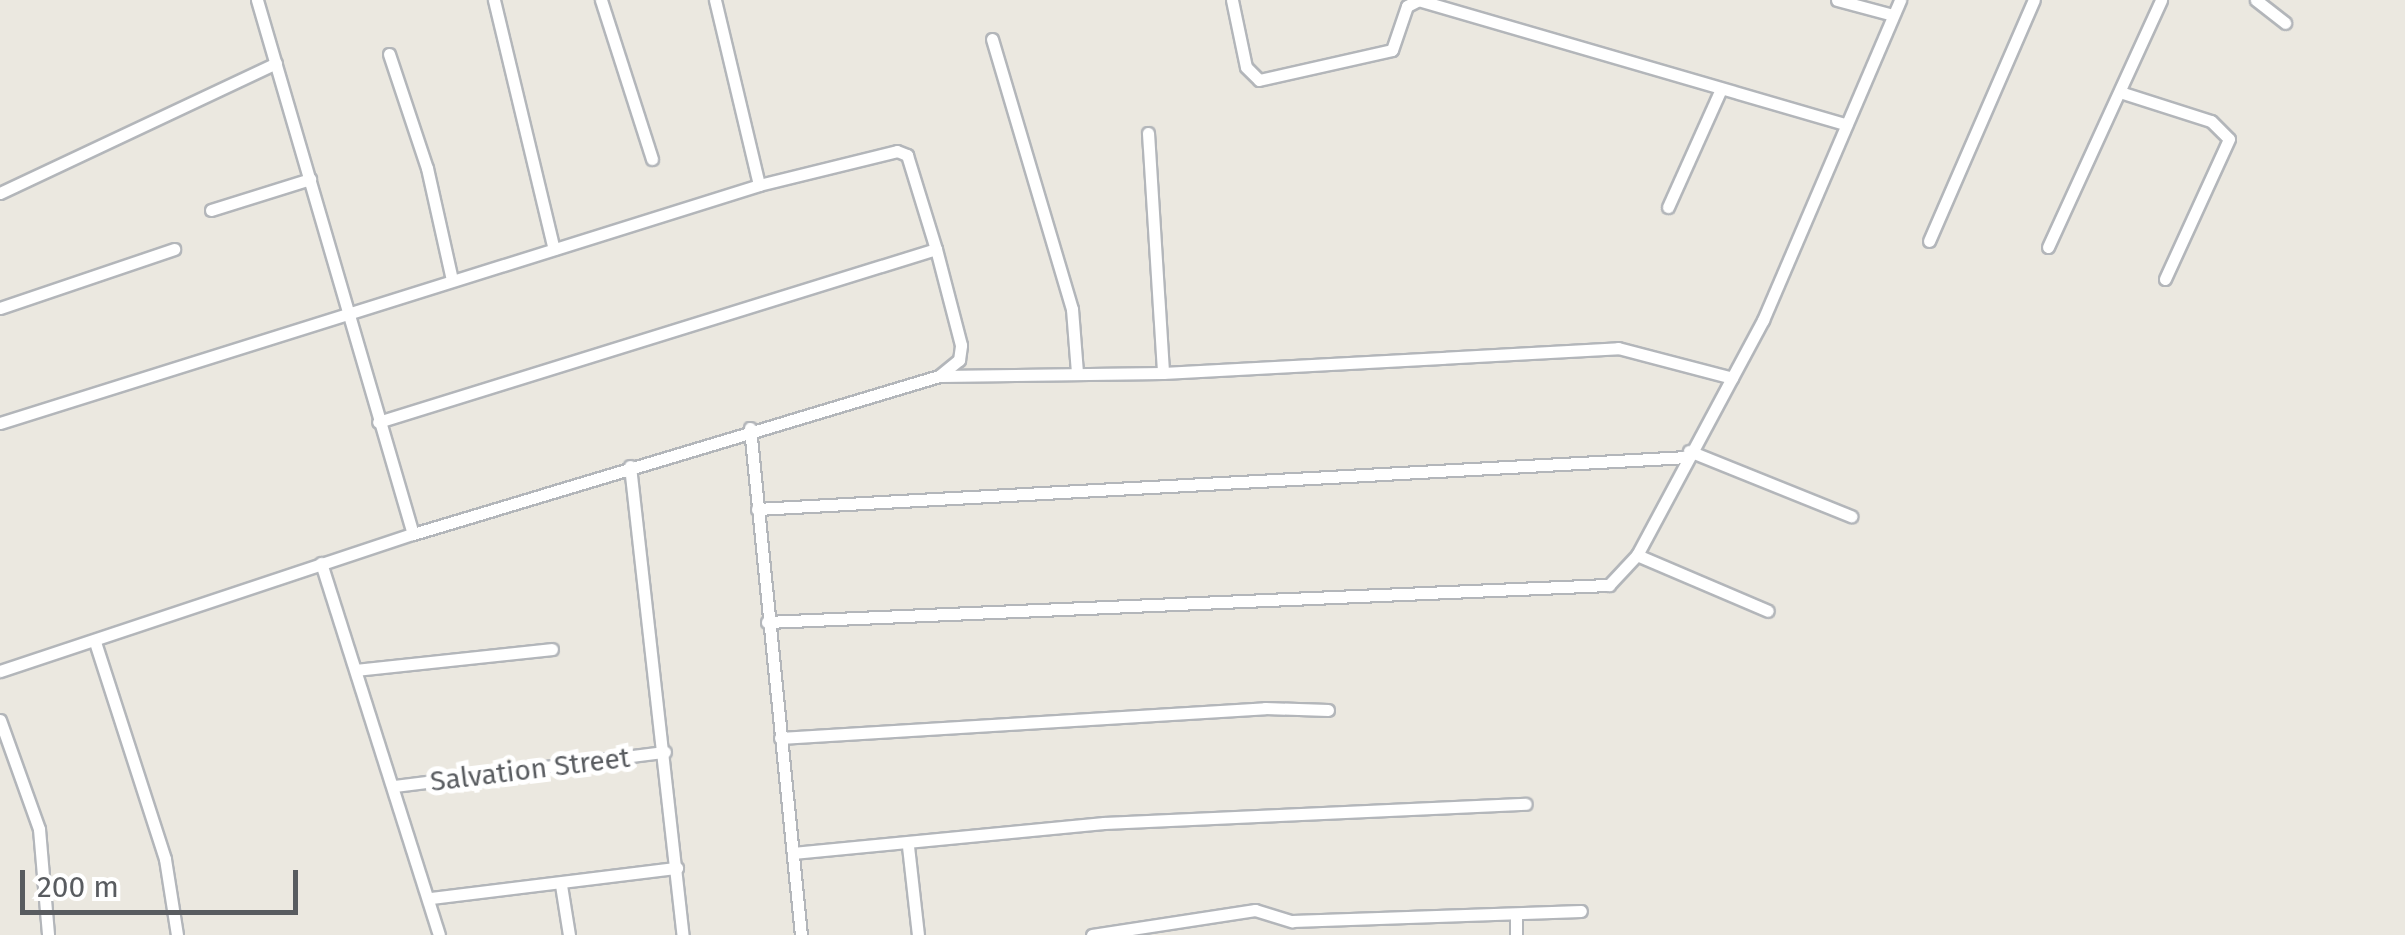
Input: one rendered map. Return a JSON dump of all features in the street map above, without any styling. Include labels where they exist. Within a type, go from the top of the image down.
[{"type":"street","points":[[256,0],[414,534]]},
{"type":"street","points":[[494,0],[554,249]]},
{"type":"street","points":[[601,0],[652,158]]},
{"type":"street","points":[[715,0],[759,185]]},
{"type":"street","points":[[1232,0],[1246,67],[1259,80],[1392,50],[1407,6],[1419,0],[1846,124]]},
{"type":"street","points":[[1837,0],[1893,15]]},
{"type":"street","points":[[768,622],[1596,586],[1619,578],[1637,555],[1763,320],[1900,0]]},
{"type":"street","points":[[1929,240],[2034,0]]},
{"type":"street","points":[[2048,247],[2123,94],[2161,0]]},
{"type":"street","points":[[2256,0],[2285,23]]},
{"type":"street","points":[[992,39],[1072,309],[1078,373]]},
{"type":"street","points":[[389,54],[427,168],[452,280]]},
{"type":"street","points":[[0,193],[276,64]]},
{"type":"street","points":[[1668,206],[1721,89]]},
{"type":"street","points":[[2123,94],[2212,120],[2229,139],[2165,279]]},
{"type":"street","points":[[1148,133],[1163,373]]},
{"type":"street","points":[[0,423],[759,185],[896,151],[908,155],[961,344],[960,360],[939,376]]},
{"type":"street","points":[[211,210],[310,179]]},
{"type":"street","points":[[0,308],[174,249]]},
{"type":"street","points":[[378,422],[936,249]]},
{"type":"street","points":[[0,671],[321,563],[750,428],[939,376],[1163,373],[1618,348],[1732,378]]},
{"type":"street","points":[[750,428],[801,935]]},
{"type":"street","points":[[756,508],[1688,454],[1851,516]]},
{"type":"street","points":[[630,466],[666,752],[683,935]]},
{"type":"street","points":[[1637,555],[1768,612]]},
{"type":"street","points":[[321,563],[440,935]]},
{"type":"street","points":[[94,642],[165,859],[177,935]]},
{"type":"street","points":[[356,670],[552,649]]},
{"type":"street","points":[[780,738],[1328,710]]},
{"type":"street","points":[[0,720],[39,829],[48,935]]},
{"type":"street","name":"Salvation Street","points":[[394,786],[666,752]]},
{"type":"street","points":[[792,853],[908,846],[1104,823],[1526,804]]},
{"type":"street","points":[[908,846],[918,935]]},
{"type":"street","points":[[431,898],[562,886],[677,868]]},
{"type":"street","points":[[562,886],[569,935]]},
{"type":"street","points":[[1092,935],[1256,910],[1292,921],[1581,911]]},
{"type":"street","points":[[1516,916],[1516,935]]}]
